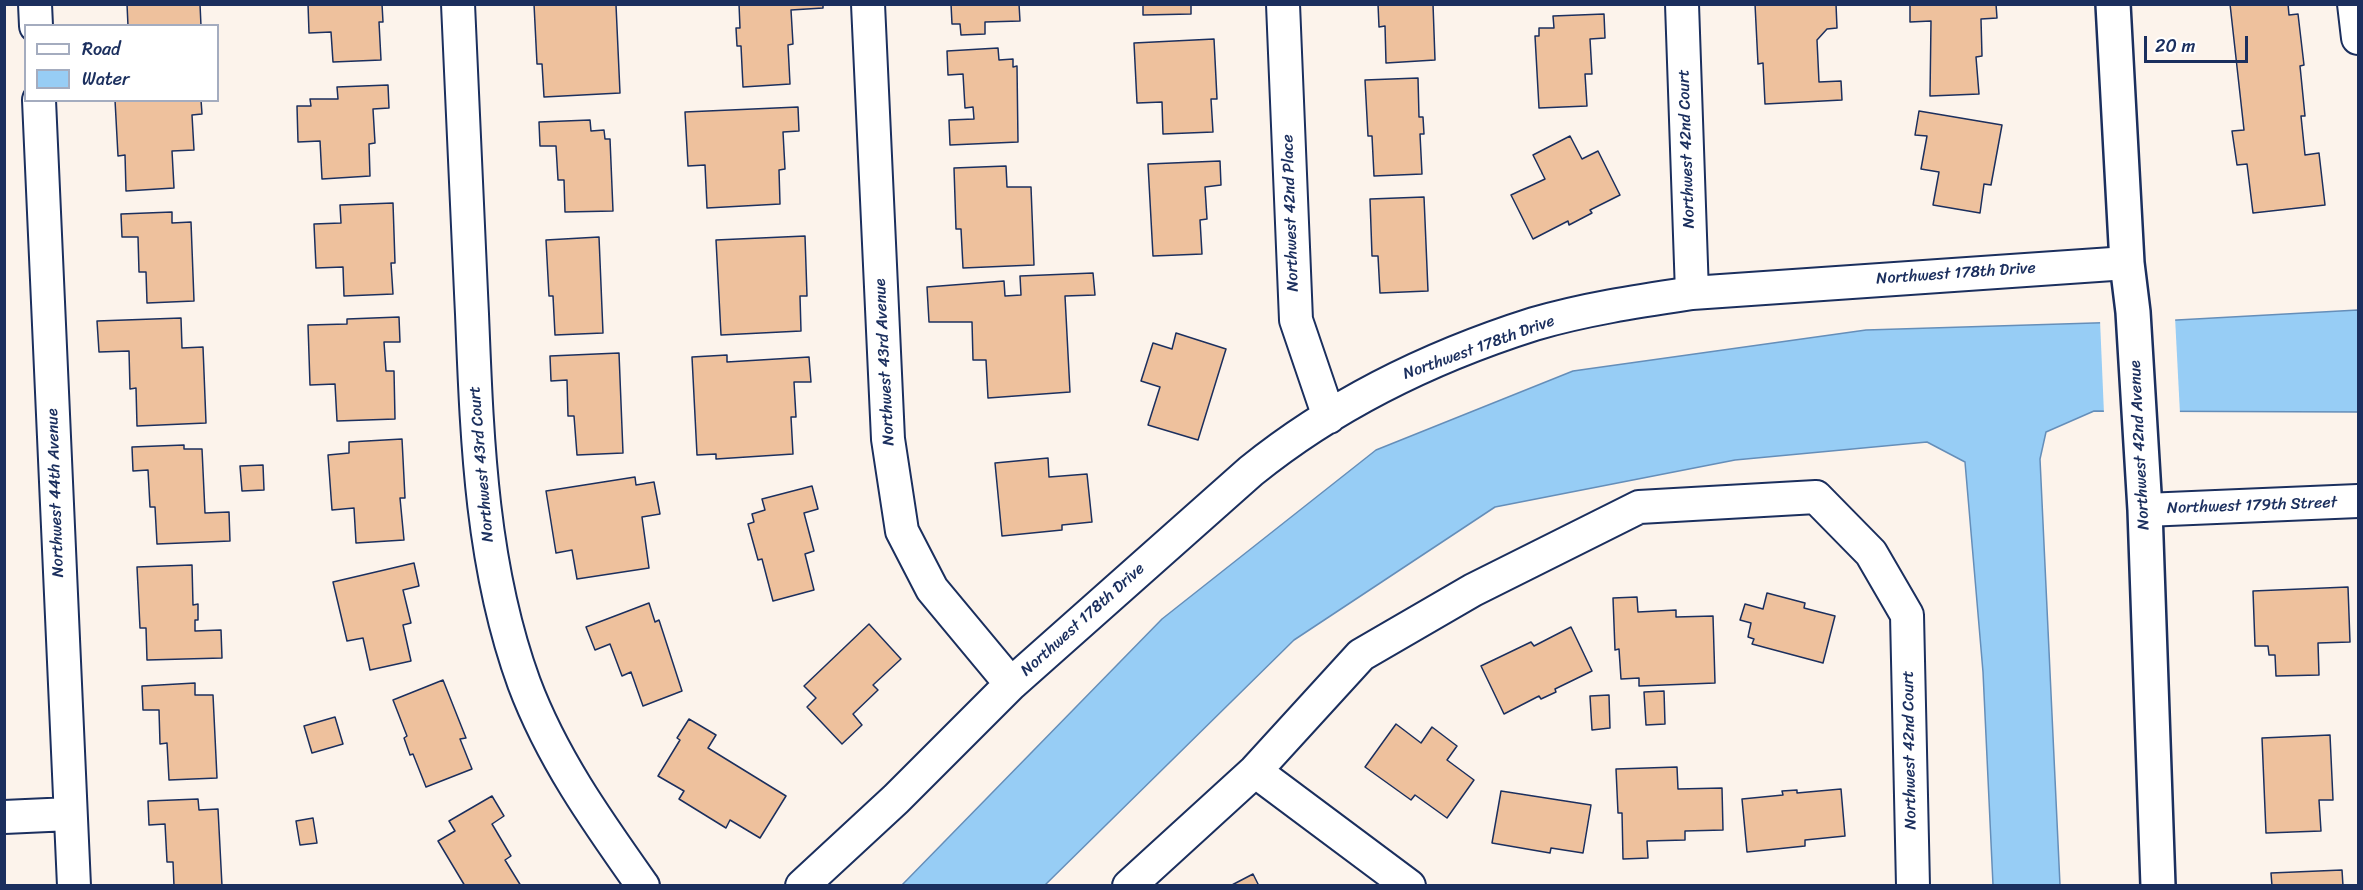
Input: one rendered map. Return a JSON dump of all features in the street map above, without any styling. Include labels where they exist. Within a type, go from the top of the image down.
[{"type":"street","points":[[35,4],[36,24]]},
{"type":"street","name":"Northwest 43rd Court","points":[[458,4],[476,424],[492,562],[505,622],[524,683],[547,735],[571,783],[643,885]]},
{"type":"street","name":"Northwest 43rd Avenue","points":[[868,4],[888,439],[893,487],[902,531],[932,589],[1011,684]]},
{"type":"street","name":"Northwest 42nd Place","points":[[1283,4],[1296,320],[1329,417]]},
{"type":"street","name":"Northwest 42nd Court","points":[[1682,4],[1692,293]]},
{"type":"street","name":"Northwest 42nd Avenue","points":[[2113,4],[2127,262],[2133,312],[2145,510],[2158,885]]},
{"type":"street","points":[[2354,4],[2358,38]]},
{"type":"street","name":"Northwest 44th Avenue","points":[[39,102],[74,885]]},
{"type":"street","name":"Northwest 178th Drive","points":[[802,885],[896,799],[1011,684],[1251,471],[1292,438],[1409,372],[1535,324],[1620,304],[1692,293],[2127,262]]},
{"type":"street","name":"Northwest 42nd Court","points":[[1255,771],[1361,655],[1473,590],[1639,507],[1816,497],[1871,553],[1907,615],[1913,885]]},
{"type":"street","name":"Northwest 179th Street","points":[[2145,510],[2358,501]]},
{"type":"street","points":[[1130,885],[1255,771],[1409,885]]},
{"type":"street","points":[[4,817],[70,814]]},
{"type":"water","points":[[2358,310],[2358,412],[2094,411],[2046,432],[2040,459],[2060,885],[1993,885],[1983,672],[1965,462],[1927,442],[1735,460],[1495,507],[1294,640],[1045,885],[901,886],[1162,619],[1376,450],[1573,371],[1866,330],[2159,321]]},
{"type":"pier","points":[[2175,317],[2180,414],[2104,414],[2100,320]]},
{"type":"building","points":[[127,4],[200,4],[201,24],[128,24]]},
{"type":"building","points":[[308,4],[382,4],[383,22],[379,22],[381,60],[333,62],[331,32],[309,33]]},
{"type":"building","points":[[534,4],[616,5],[620,93],[544,97],[542,64],[537,64]]},
{"type":"building","points":[[739,4],[823,4],[823,8],[791,10],[793,44],[788,45],[790,84],[743,87],[741,46],[737,46],[736,28],[740,28]]},
{"type":"building","points":[[951,4],[1019,4],[1020,21],[985,22],[985,34],[961,35],[960,24],[952,24]]},
{"type":"building","points":[[1143,4],[1191,4],[1191,14],[1143,15]]},
{"type":"building","points":[[1378,4],[1433,4],[1435,60],[1386,63],[1385,26],[1379,27]]},
{"type":"building","points":[[1755,4],[1836,4],[1837,28],[1827,29],[1817,40],[1819,82],[1841,81],[1842,100],[1765,104],[1763,63],[1758,64]]},
{"type":"building","points":[[1910,4],[1996,4],[1997,18],[1981,19],[1982,56],[1976,57],[1979,94],[1930,96],[1931,21],[1910,22]]},
{"type":"building","points":[[2230,4],[2288,4],[2289,15],[2298,14],[2304,65],[2300,66],[2305,116],[2301,116],[2305,155],[2319,153],[2325,205],[2253,213],[2247,164],[2237,165],[2232,131],[2244,130]]},
{"type":"building","points":[[1604,14],[1605,38],[1590,39],[1592,74],[1585,74],[1587,106],[1539,108],[1535,36],[1539,36],[1539,28],[1554,28],[1553,16]]},
{"type":"building","points":[[1214,39],[1217,99],[1211,99],[1213,132],[1163,134],[1162,102],[1137,103],[1134,43]]},
{"type":"building","points":[[998,48],[999,60],[1013,59],[1013,67],[1017,66],[1018,142],[950,145],[949,120],[974,119],[973,107],[965,108],[963,74],[948,75],[947,51]]},
{"type":"building","points":[[1418,78],[1419,117],[1423,117],[1424,134],[1420,134],[1422,174],[1374,176],[1372,136],[1368,136],[1365,80]]},
{"type":"building","points":[[388,85],[389,108],[373,109],[375,143],[369,144],[370,176],[322,179],[320,141],[298,142],[297,106],[311,106],[310,99],[338,99],[337,87]]},
{"type":"building","points":[[115,102],[201,102],[202,114],[192,115],[194,150],[172,151],[174,188],[126,191],[125,155],[118,156]]},
{"type":"building","points":[[798,107],[799,131],[783,132],[785,169],[779,170],[780,204],[707,208],[705,165],[688,166],[685,112]]},
{"type":"building","points":[[1919,111],[2002,125],[1991,185],[1984,184],[1980,213],[1933,205],[1939,172],[1921,169],[1927,136],[1915,135]]},
{"type":"building","points":[[590,120],[591,131],[604,130],[605,139],[610,139],[613,211],[565,212],[564,180],[558,180],[556,146],[540,146],[539,122]]},
{"type":"building","points":[[1570,136],[1582,159],[1598,151],[1620,195],[1590,210],[1592,213],[1569,225],[1568,221],[1533,239],[1511,195],[1545,179],[1533,155]]},
{"type":"building","points":[[1220,161],[1221,185],[1205,187],[1207,219],[1200,220],[1202,254],[1153,256],[1148,164]]},
{"type":"building","points":[[1006,166],[1007,187],[1031,187],[1034,265],[963,268],[961,229],[956,229],[954,168]]},
{"type":"building","points":[[1424,197],[1428,291],[1380,293],[1378,256],[1372,256],[1370,199]]},
{"type":"building","points":[[393,203],[395,263],[391,263],[393,294],[344,296],[343,267],[316,268],[314,224],[341,223],[340,205]]},
{"type":"building","points":[[172,212],[172,223],[191,222],[194,301],[147,303],[146,272],[139,272],[138,237],[122,237],[121,214]]},
{"type":"building","points":[[805,236],[807,296],[800,296],[801,331],[721,335],[716,240]]},
{"type":"building","points":[[599,237],[603,333],[555,335],[553,296],[549,296],[546,240]]},
{"type":"building","points":[[1093,273],[1095,295],[1065,296],[1070,392],[988,398],[986,360],[973,360],[972,322],[929,322],[927,287],[1004,281],[1005,296],[1021,295],[1020,276]]},
{"type":"building","points":[[399,317],[400,342],[384,342],[386,371],[394,371],[395,419],[337,421],[335,384],[310,385],[308,325],[347,324],[347,319]]},
{"type":"building","points":[[181,318],[182,348],[203,347],[206,423],[137,426],[136,388],[130,389],[129,351],[99,352],[97,321]]},
{"type":"building","points":[[1176,333],[1226,349],[1198,440],[1148,425],[1160,387],[1141,381],[1153,343],[1172,349]]},
{"type":"building","points":[[619,353],[623,453],[577,455],[574,416],[568,416],[567,380],[551,381],[550,356]]},
{"type":"building","points":[[727,355],[727,362],[809,357],[811,382],[794,382],[796,417],[791,417],[793,454],[716,459],[716,454],[697,455],[692,357]]},
{"type":"building","points":[[402,439],[405,498],[400,498],[404,540],[356,543],[354,508],[332,510],[328,455],[349,453],[349,442]]},
{"type":"building","points":[[184,445],[184,449],[202,449],[205,513],[229,512],[230,541],[157,544],[155,507],[150,507],[148,470],[133,471],[132,447]]},
{"type":"building","points":[[1048,458],[1049,477],[1087,474],[1092,522],[1062,525],[1062,530],[1002,536],[995,463]]},
{"type":"building","points":[[263,465],[264,490],[242,491],[240,466]]},
{"type":"building","points":[[635,477],[636,485],[654,482],[660,514],[642,517],[649,568],[577,579],[572,550],[556,553],[546,491]]},
{"type":"building","points":[[812,486],[818,509],[804,513],[814,551],[805,554],[814,590],[773,601],[762,559],[758,560],[748,524],[754,522],[752,514],[765,510],[762,499]]},
{"type":"building","points":[[414,563],[419,586],[403,590],[411,623],[403,625],[411,661],[370,670],[363,638],[347,641],[333,582]]},
{"type":"building","points":[[192,565],[193,605],[198,604],[195,631],[221,630],[222,658],[147,660],[146,628],[140,628],[137,567]]},
{"type":"building","points":[[2348,587],[2350,642],[2318,643],[2319,675],[2276,676],[2275,655],[2269,655],[2268,646],[2255,646],[2253,591]]},
{"type":"building","points":[[1767,593],[1805,603],[1804,608],[1835,616],[1823,663],[1752,644],[1754,639],[1748,637],[1751,623],[1740,620],[1745,604],[1763,609]]},
{"type":"building","points":[[1637,597],[1638,612],[1676,610],[1676,617],[1713,616],[1715,683],[1639,686],[1639,678],[1621,679],[1619,649],[1615,650],[1613,598]]},
{"type":"building","points":[[649,603],[655,622],[659,620],[682,691],[643,706],[631,672],[622,676],[610,644],[595,650],[586,627]]},
{"type":"building","points":[[869,624],[901,659],[873,685],[878,690],[853,714],[862,725],[842,744],[807,707],[816,698],[804,686]]},
{"type":"building","points":[[1571,627],[1592,671],[1555,689],[1556,692],[1541,699],[1539,696],[1504,714],[1481,666],[1531,642],[1534,646]]},
{"type":"building","points":[[443,680],[466,738],[460,739],[472,769],[426,787],[413,754],[410,755],[404,738],[407,736],[393,700]]},
{"type":"building","points":[[195,683],[195,695],[213,695],[217,778],[169,780],[167,743],[160,744],[159,710],[143,710],[142,686]]},
{"type":"building","points":[[1664,691],[1665,724],[1646,725],[1644,692]]},
{"type":"building","points":[[1609,695],[1610,728],[1592,730],[1590,696]]},
{"type":"building","points":[[335,717],[343,744],[312,753],[304,726]]},
{"type":"building","points":[[689,719],[716,735],[708,748],[786,796],[760,838],[730,820],[726,828],[679,799],[684,791],[658,776],[680,740],[677,738]]},
{"type":"building","points":[[1396,724],[1421,743],[1432,727],[1457,746],[1447,760],[1474,780],[1447,818],[1415,795],[1411,800],[1365,767]]},
{"type":"building","points":[[2330,735],[2333,800],[2319,800],[2321,831],[2266,833],[2262,738]]},
{"type":"building","points":[[1677,767],[1678,789],[1722,788],[1723,830],[1685,831],[1685,840],[1647,841],[1648,858],[1623,859],[1622,813],[1618,813],[1616,769]]},
{"type":"building","points":[[1841,789],[1845,836],[1805,840],[1805,846],[1747,852],[1742,799],[1783,795],[1782,791],[1797,790],[1797,793]]},
{"type":"building","points":[[1501,791],[1591,805],[1583,853],[1551,848],[1550,853],[1492,843]]},
{"type":"building","points":[[492,796],[504,816],[492,824],[511,856],[505,860],[521,886],[465,886],[438,841],[455,831],[449,821]]},
{"type":"building","points":[[198,799],[199,810],[218,809],[222,886],[174,886],[173,862],[167,862],[165,824],[149,825],[148,801]]},
{"type":"building","points":[[313,818],[317,843],[300,845],[296,821]]},
{"type":"building","points":[[2342,870],[2343,886],[2272,886],[2271,873]]},
{"type":"building","points":[[1253,874],[1259,886],[1230,886]]}]
